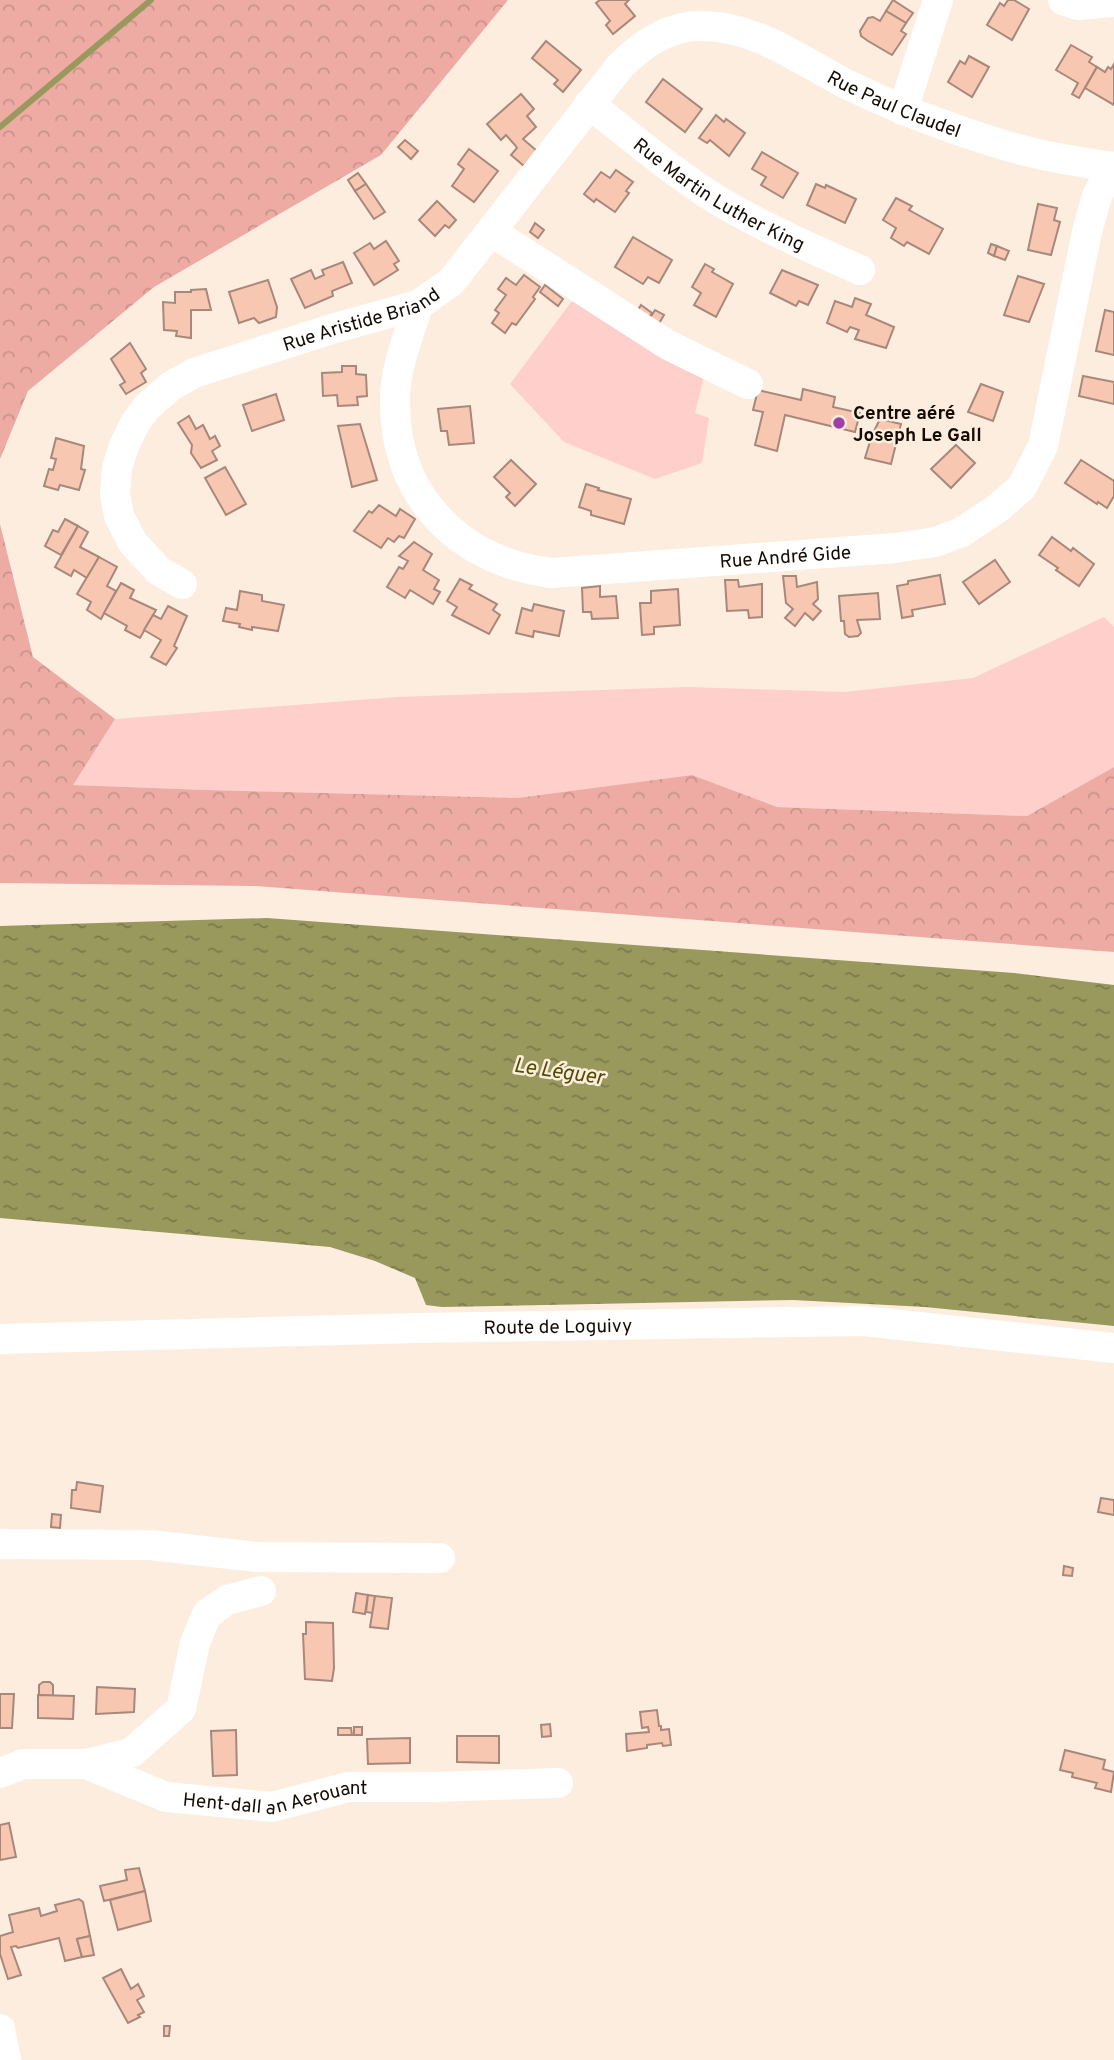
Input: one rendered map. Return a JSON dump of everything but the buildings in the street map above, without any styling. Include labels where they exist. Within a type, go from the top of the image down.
[{"type":"street","points":[[1063,0],[1078,5],[1114,2]]},
{"type":"street","points":[[903,110],[940,1]]},
{"type":"street","name":"Rue Paul Claudel","points":[[680,28],[700,26],[726,29],[755,37],[903,110],[1030,152],[1113,167]]},
{"type":"street","name":"Rue Aristide Briand","points":[[182,583],[159,571],[133,543],[119,516],[115,494],[117,468],[135,423],[148,406],[171,386],[194,373],[335,328],[418,305],[451,282],[589,104],[636,51],[654,38],[680,28]]},
{"type":"street","name":"Rue Martin Luther King","points":[[589,104],[653,156],[719,201],[860,270]]},
{"type":"street","name":"Rue André Gide","points":[[418,305],[399,373],[395,398],[401,452],[427,507],[451,532],[473,548],[499,561],[551,573],[895,548],[934,542],[962,532],[998,508],[1022,488],[1032,469],[1042,446],[1054,397],[1087,232],[1097,197],[1113,167]]},
{"type":"street","points":[[492,232],[668,345],[748,384]]},
{"type":"street","name":"Route de Loguivy","points":[[0,1339],[863,1321],[1114,1348]]},
{"type":"street","points":[[0,1544],[150,1545],[257,1557],[440,1558]]},
{"type":"street","points":[[86,1763],[131,1753],[181,1709],[195,1643],[207,1614],[227,1600],[261,1591]]},
{"type":"street","name":"Hent-dall an Aerouant","points":[[0,1773],[23,1765],[86,1763],[166,1797],[272,1807],[348,1787],[558,1783]]},
{"type":"shaded area","points":[[581,289],[707,364],[695,413],[709,418],[702,463],[655,479],[564,442],[510,384]]},
{"type":"shaded area","points":[[1104,617],[1114,627],[1114,767],[1027,816],[777,807],[692,775],[517,798],[72,785],[115,719],[397,697],[688,687],[844,692],[973,678]]},
{"type":"green space","points":[[0,0],[508,0],[381,155],[154,287],[28,391],[0,459]]},
{"type":"green space","points":[[0,524],[33,657],[115,719],[73,785],[517,798],[692,775],[777,807],[1027,816],[1114,767],[1114,952],[256,886],[0,883]]},
{"type":"water","name":"Le Léguer","points":[[267,918],[1014,973],[1114,985],[1114,1326],[925,1307],[793,1300],[442,1307],[426,1305],[415,1278],[375,1261],[330,1247],[0,1218],[0,926]]},
{"type":"waterway","points":[[0,127],[151,0]]},
{"type":"place","name":"Centre aéré Joseph Le Gall","points":[[839,423]]}]
